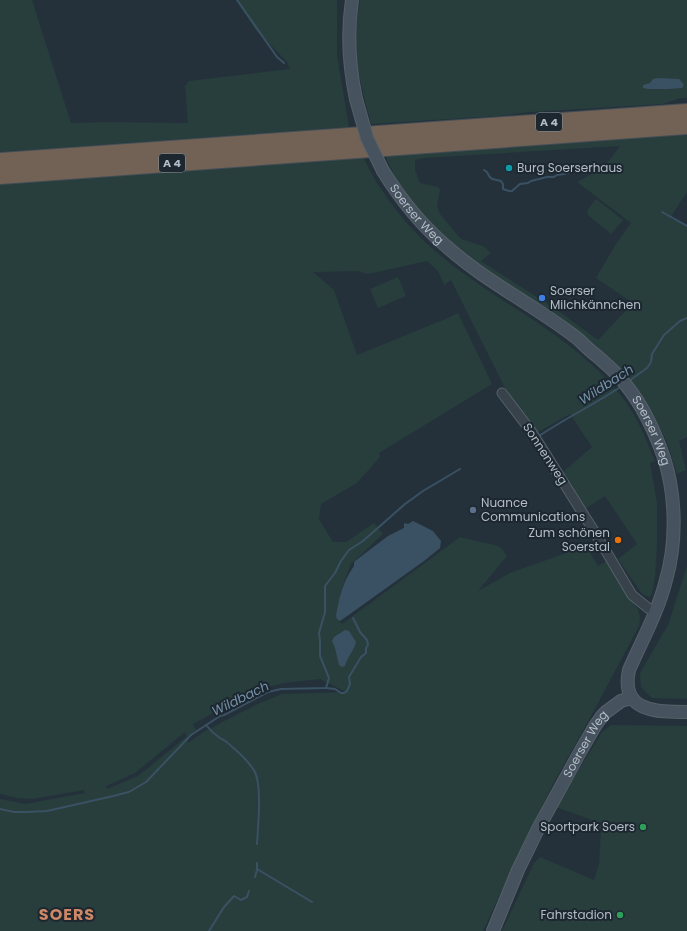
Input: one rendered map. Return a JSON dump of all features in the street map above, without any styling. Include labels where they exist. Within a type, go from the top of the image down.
[{"type":"highway","name":"A 4","points":[[0,161],[687,112]]},
{"type":"highway","name":"A 4","points":[[0,176],[687,126]]},
{"type":"main road","name":"Soerser Weg","points":[[352,0],[349,27],[349,50],[356,99],[367,138],[383,171],[402,201],[418,220],[447,248],[467,264],[577,339],[623,381],[647,417],[655,433],[667,467],[671,485],[673,515],[672,546],[667,578],[656,611],[628,670],[627,686],[632,698],[621,701],[606,712],[587,739],[539,827],[518,870],[493,931]]},
{"type":"main road","points":[[632,698],[640,705],[651,710],[661,712],[687,712]]},
{"type":"street","name":"Sonnenweg","points":[[502,393],[532,431],[632,595],[648,608],[656,611]]},
{"type":"green space","points":[[0,0],[32,0],[71,123],[188,123],[185,86],[189,81],[290,69],[287,62],[255,29],[236,0],[337,0],[337,55],[349,127],[0,152]]},
{"type":"green space","points":[[360,0],[687,0],[687,98],[681,98],[663,104],[371,124],[360,81],[356,48],[357,18]]},
{"type":"green space","points":[[687,134],[687,192],[670,218],[687,226],[687,437],[679,441],[686,470],[677,474],[667,442],[640,392],[631,380],[595,347],[553,315],[502,282],[437,232],[415,207],[395,177],[385,155]],"holes":[[[620,146],[604,167],[577,182],[631,223],[616,244],[596,278],[633,303],[598,340],[557,310],[481,261],[491,253],[483,246],[461,239],[440,214],[437,206],[440,190],[438,187],[420,183],[415,170],[415,160],[424,158]]]},
{"type":"green space","points":[[363,157],[385,195],[404,220],[426,243],[460,271],[543,327],[578,353],[611,384],[630,408],[642,430],[655,461],[650,463],[657,503],[657,545],[655,577],[650,597],[642,594],[618,559],[637,544],[605,496],[585,509],[563,472],[592,447],[570,414],[536,433],[508,394],[451,280],[444,285],[438,271],[427,261],[368,274],[357,271],[313,272],[334,290],[357,355],[458,313],[492,384],[379,453],[380,457],[357,483],[321,504],[319,519],[333,542],[346,542],[374,523],[383,534],[351,564],[341,590],[336,616],[342,624],[460,537],[498,546],[507,556],[478,591],[510,573],[586,546],[598,566],[607,561],[638,609],[640,617],[639,626],[551,788],[483,931],[0,931],[0,799],[25,804],[85,793],[84,790],[32,799],[0,794],[0,184]],"holes":[[[320,679],[346,692],[282,694],[226,720],[202,733],[188,743],[187,737],[196,730],[193,724],[255,690],[284,683]],[[185,732],[186,737],[138,776],[107,789],[106,786],[135,773]]]},
{"type":"green space","points":[[596,199],[623,220],[611,234],[588,215],[587,211]]},
{"type":"green space","points":[[398,277],[406,296],[378,308],[370,289]]},
{"type":"green space","points":[[687,566],[687,699],[652,698],[641,687],[640,673],[668,625]]},
{"type":"green space","name":"Sportpark Soers","points":[[611,725],[687,726],[687,931],[502,931],[534,863],[540,857],[594,880],[599,864],[601,830],[599,829],[599,825],[589,819],[556,807],[602,732]]},
{"type":"water","points":[[653,79],[679,79],[684,85],[682,88],[643,88],[643,85],[650,83]]},
{"type":"water","points":[[413,521],[433,531],[441,541],[440,548],[340,621],[337,619],[336,616],[340,596],[355,561],[388,536],[404,528],[404,523],[408,524]]},
{"type":"water","points":[[345,630],[349,631],[356,642],[345,666],[342,667],[339,665],[332,641],[334,637]]},
{"type":"waterway","points":[[237,0],[277,57],[284,63]]},
{"type":"waterway","points":[[484,170],[494,180],[501,181],[503,184],[503,189],[509,191],[512,191],[520,184],[531,181],[554,177],[575,171],[577,169],[588,170]]},
{"type":"waterway","points":[[662,212],[687,226]]},
{"type":"waterway","name":"Wildbach","points":[[629,381],[647,368],[651,362],[652,354],[664,335],[680,321],[687,318]]},
{"type":"waterway","name":"Wildbach","points":[[539,436],[622,386]]},
{"type":"waterway","name":"Wildbach","points":[[0,809],[14,812],[47,811],[129,792],[146,782],[191,735],[220,716],[268,692],[281,689],[326,688],[329,678],[320,656],[319,633],[325,612],[325,586],[349,550],[363,541],[405,504],[423,491],[460,469]]},
{"type":"waterway","points":[[326,688],[335,689],[341,693],[347,691],[350,684],[349,677],[361,657],[366,653],[366,648],[368,645],[367,640],[360,632],[353,618]]},
{"type":"waterway","points":[[206,725],[220,738],[228,742],[250,764],[255,772],[259,797],[257,844]]},
{"type":"waterway","points":[[255,877],[257,863]]},
{"type":"waterway","points":[[257,869],[312,902]]},
{"type":"waterway","points":[[209,931],[224,907],[234,896],[241,900],[247,897],[249,891]]},
{"type":"place","name":"Burg Soerserhaus","points":[[509,168]]},
{"type":"place","name":"Soerser Milchkännchen","points":[[542,298]]},
{"type":"place","name":"Nuance Communications","points":[[473,510]]},
{"type":"place","name":"Zum schönen Soerstal","points":[[618,540]]},
{"type":"place","name":"Sportpark Soers","points":[[643,827]]},
{"type":"place","name":"Fahrstadion","points":[[620,915]]},
{"type":"district","name":"SOERS","points":[[67,914]]}]
